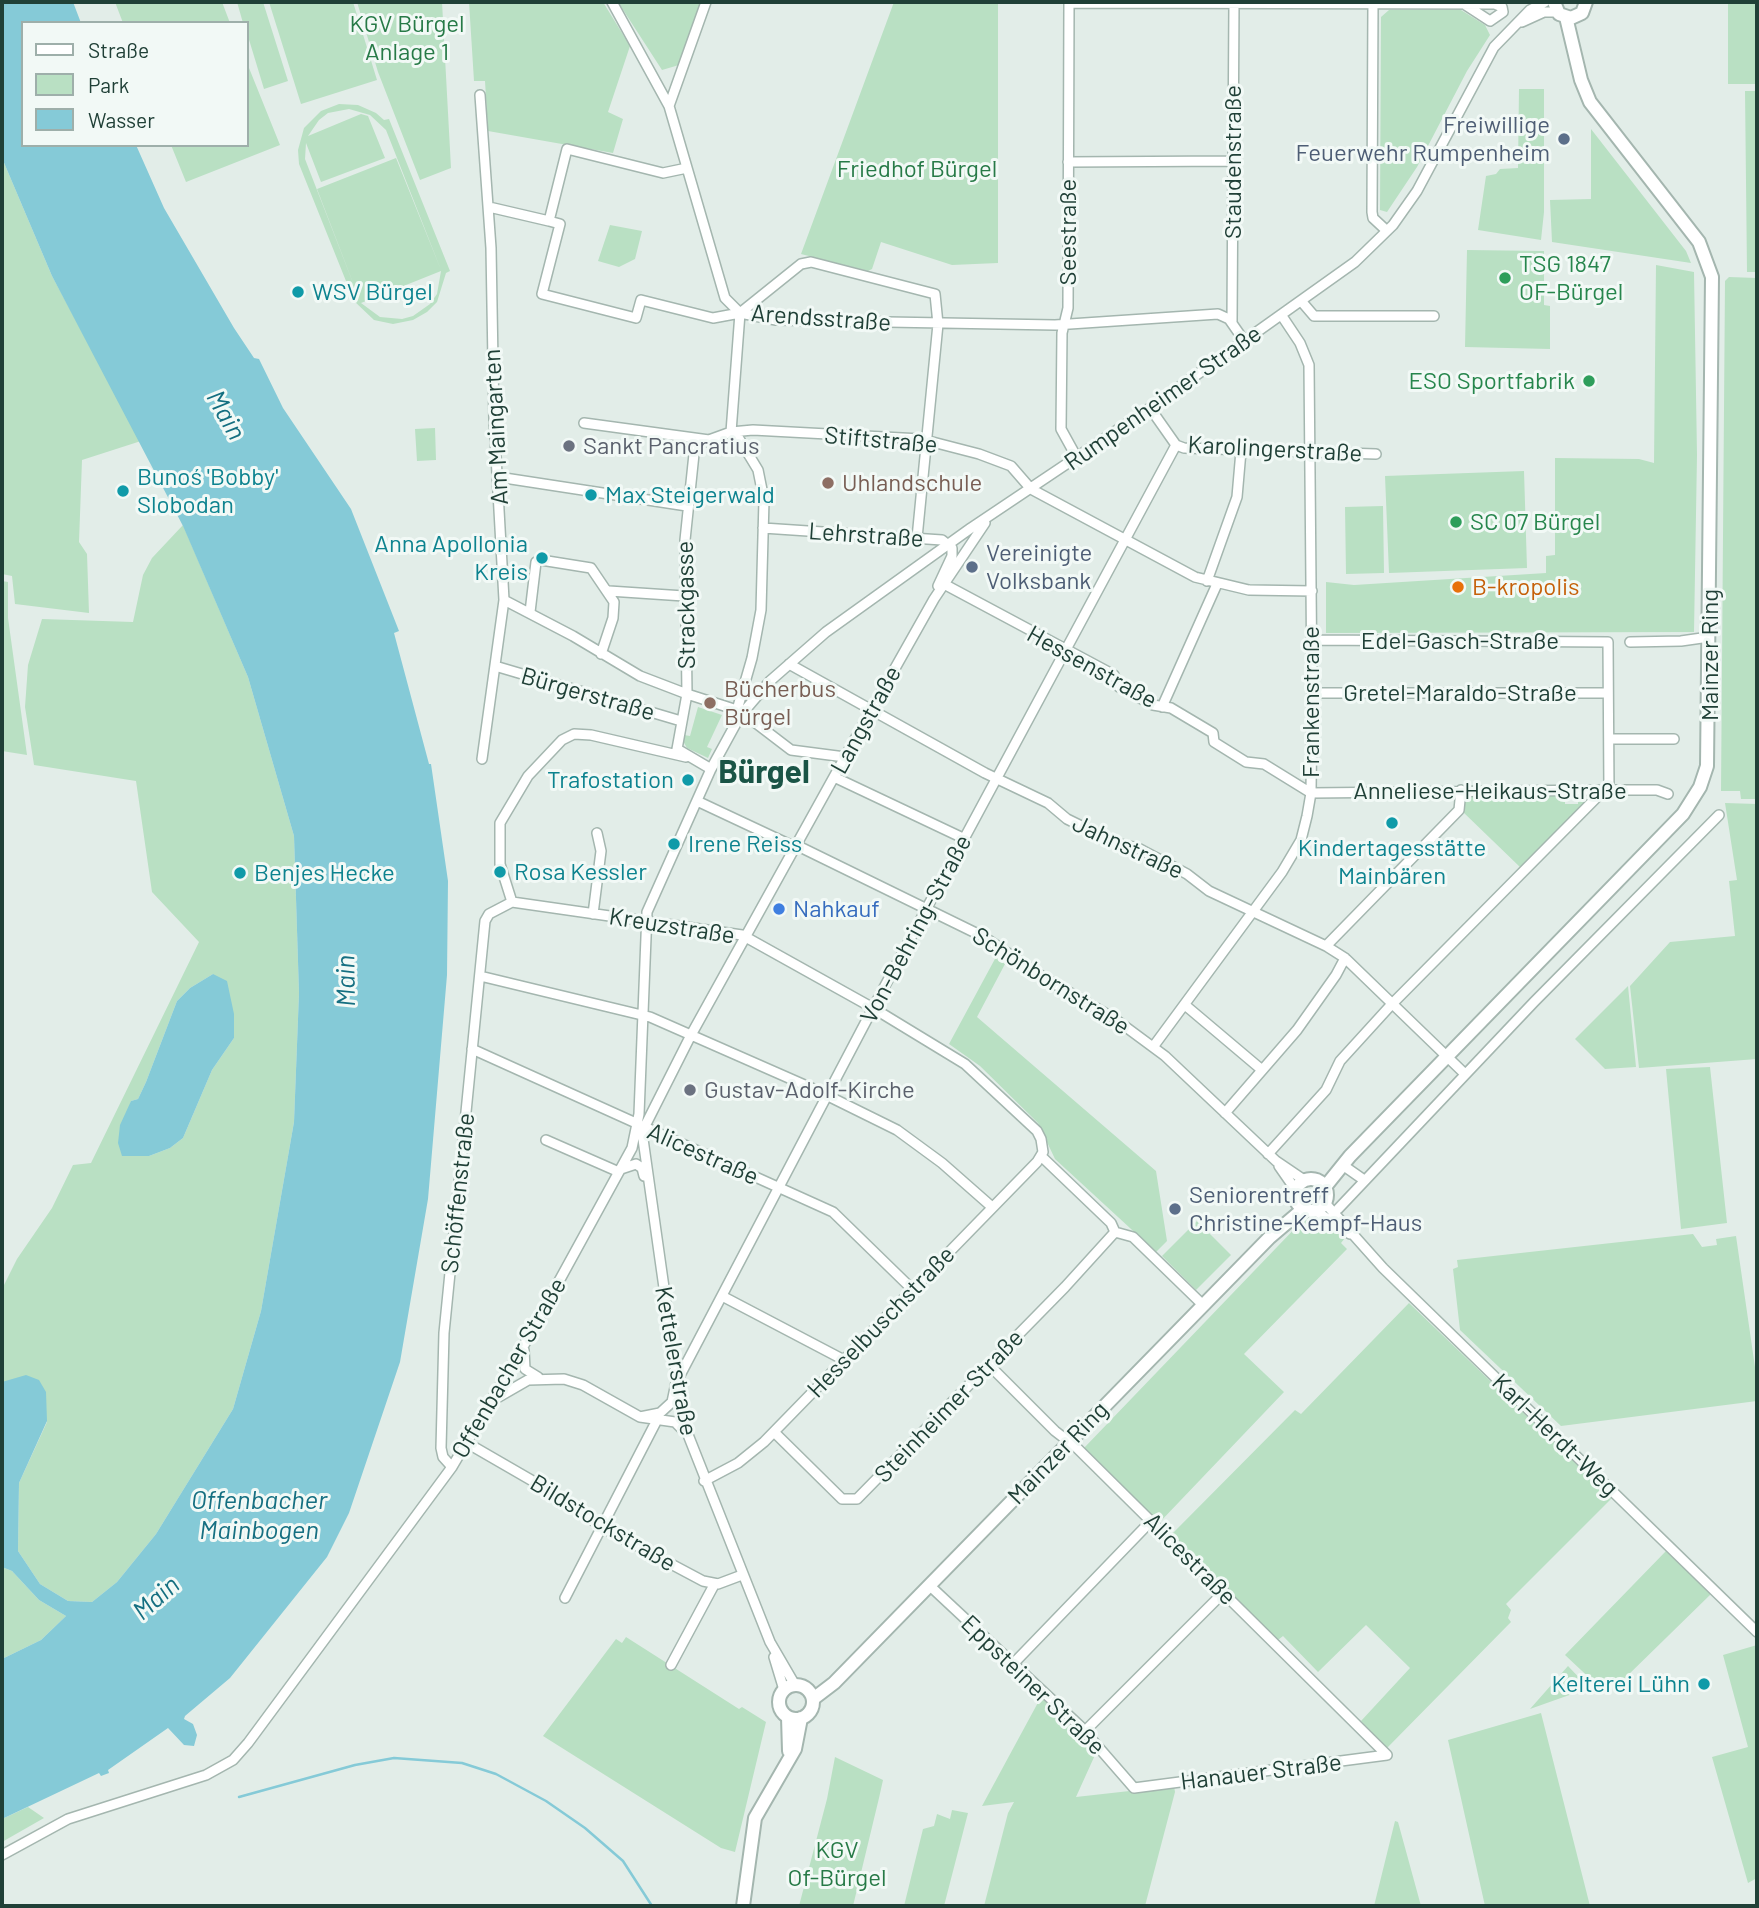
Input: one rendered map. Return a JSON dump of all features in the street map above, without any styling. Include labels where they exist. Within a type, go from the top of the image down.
[{"type":"street","points":[[612,2],[669,106],[725,298],[740,313],[733,432],[761,477],[763,528],[761,610],[740,711]]},
{"type":"street","points":[[669,106],[706,2]]},
{"type":"street","points":[[1069,2],[1464,4]]},
{"type":"street","name":"Seestraße","points":[[1069,2],[1068,308],[1063,324],[1061,429],[1077,458]]},
{"type":"street","name":"Rumpenheimer Straße","points":[[740,711],[818,639],[948,544],[1150,408],[1355,262],[1387,231],[1421,184],[1484,63],[1530,10],[1545,2]]},
{"type":"street","points":[[1579,15],[1586,2]]},
{"type":"street","name":"Staudenstraße","points":[[1232,322],[1234,3]]},
{"type":"street","points":[[1373,3],[1371,212],[1387,231]]},
{"type":"street","name":"Rumpenheimer Straße","points":[[1517,24],[1544,12],[1559,10],[1579,15]]},
{"type":"street","name":"Mainzer Ring","points":[[1322,1184],[1667,832],[1695,798],[1708,756],[1712,277],[1699,242],[1590,102],[1559,10]]},
{"type":"street","name":"Mainzer Ring","points":[[1576,55],[1579,15]]},
{"type":"street","name":"Am Maingarten","points":[[480,95],[489,207],[504,600],[482,759]]},
{"type":"street","points":[[549,221],[567,149],[663,173],[687,168]]},
{"type":"street","points":[[1068,162],[1233,161]]},
{"type":"street","points":[[489,207],[560,224],[542,295],[636,318],[641,300],[713,318],[740,313]]},
{"type":"street","name":"Arendsstraße","points":[[740,313],[801,264],[811,262],[933,293],[937,300],[938,324]]},
{"type":"street","points":[[1302,302],[1314,316],[1434,316]]},
{"type":"street","name":"Arendsstraße","points":[[740,313],[776,320],[938,324],[1063,324],[1214,314],[1224,315],[1232,322]]},
{"type":"street","name":"Frankenstraße","points":[[1153,1047],[1301,840],[1311,793],[1309,366],[1300,344],[1282,316]]},
{"type":"street","points":[[1232,322],[1245,342]]},
{"type":"street","points":[[917,538],[938,324]]},
{"type":"street","name":"Karolingerstraße","points":[[1150,408],[1176,445],[1241,451],[1376,454]]},
{"type":"street","name":"Stiftstraße","points":[[584,423],[709,440],[733,432],[925,440],[1006,464],[1019,472],[1031,489],[1125,542],[1212,582],[1256,590],[1312,591]]},
{"type":"street","name":"Strackgasse","points":[[686,757],[676,746],[687,694],[684,596],[687,506],[695,450],[709,440]]},
{"type":"street","name":"Von-Behring-Straße","points":[[565,1598],[658,1416],[671,1402],[676,1383],[873,1008],[1176,445]]},
{"type":"street","points":[[1162,707],[1212,582],[1237,497],[1241,451]]},
{"type":"street","points":[[498,477],[687,506]]},
{"type":"street","name":"Langstraße","points":[[641,1126],[943,583],[974,536],[1002,509]]},
{"type":"street","name":"Lehrstraße","points":[[763,528],[917,538],[948,544],[952,556],[943,583]]},
{"type":"street","points":[[530,612],[536,562],[541,560],[591,568],[609,591],[614,608],[601,654]]},
{"type":"street","name":"Hessenstraße","points":[[943,583],[1114,675],[1119,687],[1153,705],[1171,708],[1213,733],[1214,742],[1246,762],[1264,764],[1311,793]]},
{"type":"street","points":[[609,591],[684,596]]},
{"type":"street","points":[[504,600],[530,612],[650,681],[740,711],[791,750],[845,757]]},
{"type":"street","points":[[1630,642],[1681,641],[1709,637]]},
{"type":"street","name":"Edel-Gasch-Straße","points":[[1312,640],[1608,642],[1608,693]]},
{"type":"street","name":"Jahnstraße","points":[[789,664],[1048,803],[1067,819],[1116,843],[1138,848],[1187,874],[1205,889],[1326,946],[1345,958],[1465,1074]]},
{"type":"street","name":"Bürgerstraße","points":[[495,666],[681,721]]},
{"type":"street","name":"Gretel-Maraldo-Straße","points":[[1312,693],[1608,693]]},
{"type":"street","points":[[1268,1154],[1326,1090],[1340,1061],[1391,1005],[1606,790],[1610,739],[1608,693]]},
{"type":"street","name":"Offenbacher Straße","points":[[2,1855],[78,1816],[199,1778],[233,1760],[453,1466],[524,1345],[620,1171],[641,1126],[645,920],[651,898],[740,711]]},
{"type":"street","points":[[512,902],[500,864],[500,823],[528,776],[562,740],[574,734],[592,735],[686,757],[711,769]]},
{"type":"street","points":[[1610,739],[1674,739]]},
{"type":"street","points":[[834,777],[965,839]]},
{"type":"street","points":[[1326,946],[1459,810],[1461,790]]},
{"type":"street","name":"Anneliese-Heikaus-Straße","points":[[1311,793],[1657,790],[1668,794]]},
{"type":"street","name":"Schönbornstraße","points":[[697,800],[927,907],[989,940],[1058,986],[1105,1012],[1153,1047],[1225,1113],[1276,1161],[1306,1198]]},
{"type":"street","points":[[1338,1209],[1465,1074],[1719,815]]},
{"type":"street","points":[[593,914],[601,851],[597,832]]},
{"type":"street","name":"Kreuzstraße","points":[[512,902],[746,937],[873,1008],[974,1070],[1037,1131],[1042,1152]]},
{"type":"street","name":"Schöffenstraße","points":[[453,1466],[442,1453],[443,1347],[472,1049],[486,917],[512,902]]},
{"type":"street","points":[[1225,1113],[1306,1018],[1345,958]]},
{"type":"street","points":[[480,976],[642,1014],[691,1035],[897,1130],[942,1163],[992,1208]]},
{"type":"street","points":[[1185,1005],[1262,1070]]},
{"type":"street","name":"Alicestraße","points":[[472,1049],[837,1215],[912,1289]]},
{"type":"street","points":[[640,1098],[643,1103],[649,1104],[657,1098]]},
{"type":"street","name":"Kettelerstraße","points":[[641,1126],[676,1383],[690,1442],[770,1642],[800,1691],[779,1704],[795,1717],[788,1763],[755,1818],[743,1906]]},
{"type":"street","points":[[545,1140],[620,1171]]},
{"type":"street","points":[[1042,1152],[1111,1223],[1115,1232],[1133,1237],[1203,1305]]},
{"type":"street","name":"Hesselbuschstraße","points":[[704,1481],[738,1463],[774,1432],[992,1208],[1042,1152]]},
{"type":"street","points":[[1347,1161],[1364,1180]]},
{"type":"street","name":"Kettelerstraße","points":[[620,1171],[630,1164],[640,1166],[648,1191]]},
{"type":"street","points":[[1306,1198],[1322,1184]]},
{"type":"street","points":[[1306,1198],[1322,1184]]},
{"type":"street","name":"Mainzer Ring","points":[[800,1691],[834,1684],[1306,1198]]},
{"type":"street","name":"Karl-Herdt-Weg","points":[[1306,1198],[1354,1237],[1757,1632]]},
{"type":"street","name":"Steinheimer Straße","points":[[774,1432],[842,1499],[854,1500],[989,1365],[1115,1232]]},
{"type":"street","points":[[722,1296],[844,1360]]},
{"type":"street","points":[[524,1345],[522,1360],[525,1369],[544,1378],[575,1382],[640,1417],[658,1416],[675,1422],[690,1442]]},
{"type":"street","name":"Alicestraße","points":[[989,1365],[1152,1521],[1387,1755]]},
{"type":"street","points":[[491,1402],[518,1383],[544,1378]]},
{"type":"street","name":"Bildstockstraße","points":[[467,1443],[531,1480],[600,1526],[714,1584]]},
{"type":"street","points":[[1012,1665],[1152,1521]]},
{"type":"street","points":[[671,1665],[714,1584],[742,1575]]},
{"type":"street","name":"Eppsteiner Straße","points":[[929,1585],[1085,1731],[1134,1788]]},
{"type":"street","points":[[1085,1731],[1224,1592]]},
{"type":"street","points":[[795,1717],[809,1712],[800,1691]]},
{"type":"street","name":"Hanauer Straße","points":[[1134,1788],[1387,1755]]},
{"type":"green space","points":[[115,2],[222,2],[229,21],[122,21]]},
{"type":"green space","points":[[237,2],[263,2],[288,81],[264,89],[248,36],[248,21],[242,21]]},
{"type":"green space","points":[[269,2],[353,2],[377,80],[301,104]]},
{"type":"green space","name":"KGV Bürgel Anlage 1","points":[[357,2],[442,2],[451,168],[420,180],[378,72]]},
{"type":"green space","points":[[469,2],[603,2],[630,46],[608,112],[623,119],[613,153],[488,131],[485,81],[474,81]]},
{"type":"green space","points":[[618,2],[703,2],[679,65],[662,70]]},
{"type":"green space","name":"Friedhof Bürgel","points":[[894,2],[998,2],[998,263],[952,265],[881,242],[872,269],[868,271],[801,254]]},
{"type":"green space","points":[[1728,2],[1757,2],[1757,84],[1728,84]]},
{"type":"green space","points":[[1389,10],[1461,10],[1485,25],[1490,35],[1467,71],[1417,167],[1387,212],[1380,210],[1381,17]]},
{"type":"green space","points":[[248,65],[280,145],[186,182],[172,147],[248,147]]},
{"type":"green space","points":[[1519,89],[1544,89],[1544,212],[1541,240],[1478,230],[1486,176],[1496,174],[1500,169],[1518,168]]},
{"type":"green space","points":[[1745,91],[1757,91],[1757,272],[1747,272]]},
{"type":"green space","points":[[339,104],[358,105],[384,120],[389,119],[450,271],[446,273],[437,302],[413,320],[393,324],[374,320],[354,301],[299,164],[298,150],[304,128],[321,111]],"holes":[[[349,109],[370,115],[386,130],[441,270],[396,158],[317,189],[360,301],[305,159],[306,143],[321,182],[385,158],[368,116],[361,114],[308,136],[319,120],[328,113]],[[441,271],[437,294],[430,304],[413,316],[402,319],[380,317],[361,303]]]},
{"type":"green space","points":[[1591,129],[1686,251],[1691,263],[1552,242],[1550,200],[1591,199]]},
{"type":"green space","points":[[2,158],[52,276],[141,441],[82,460],[79,542],[87,554],[89,613],[15,604],[12,576],[2,574]]},
{"type":"green space","points":[[610,225],[642,231],[635,259],[619,267],[598,261]]},
{"type":"green space","name":"TSG 1847 OF-Bürgel","points":[[1467,250],[1544,251],[1544,305],[1550,306],[1550,349],[1465,347]]},
{"type":"green space","points":[[1656,265],[1694,272],[1697,455],[1694,632],[1326,633],[1326,582],[1354,585],[1546,573],[1546,556],[1555,555],[1555,458],[1639,459],[1654,463]]},
{"type":"green space","points":[[1729,277],[1757,278],[1757,799],[1741,799],[1740,791],[1721,791],[1725,281]]},
{"type":"green space","points":[[435,428],[436,460],[417,461],[415,429]]},
{"type":"green space","name":"SC 07 Bürgel","points":[[1524,471],[1527,568],[1389,573],[1385,476]]},
{"type":"green space","points":[[1383,506],[1384,573],[1346,574],[1345,507]]},
{"type":"green space","points":[[183,525],[248,677],[294,836],[299,993],[294,1122],[261,1311],[233,1409],[156,1534],[117,1582],[92,1602],[68,1601],[40,1584],[18,1551],[19,1483],[47,1422],[2,1381],[2,1289],[17,1259],[52,1208],[73,1165],[91,1163],[199,942],[152,892],[136,781],[34,765],[25,707],[28,665],[42,619],[133,622],[143,575],[152,558]],"holes":[[[213,974],[234,1038],[212,1070],[183,1138],[170,1148],[149,1156],[122,1155],[131,1101],[138,1099],[146,1082],[177,1001],[190,988]]]},
{"type":"green space","points":[[2,581],[8,582],[8,618],[27,755],[2,751]]},
{"type":"green space","points":[[698,707],[722,715],[707,747],[712,749],[708,758],[687,748],[683,741],[684,735],[690,736]]},
{"type":"green space","points":[[1565,795],[1565,804],[1578,804],[1578,795],[1585,796],[1585,802],[1521,868],[1463,812],[1463,800],[1467,796]]},
{"type":"green space","points":[[1725,803],[1757,804],[1757,1059],[1639,1068],[1630,986],[1670,942],[1735,936],[1729,881],[1737,880]]},
{"type":"green space","points":[[996,957],[1005,964],[977,1017],[1156,1171],[1167,1241],[1156,1252],[1055,1159],[1038,1123],[980,1066],[949,1044]]},
{"type":"green space","points":[[1628,986],[1636,1067],[1605,1069],[1575,1039]]},
{"type":"green space","points":[[1710,1067],[1727,1223],[1681,1229],[1666,1069]]},
{"type":"green space","points":[[1315,1217],[1345,1238],[1341,1243],[1347,1249],[1244,1354],[1284,1392],[1159,1523],[1084,1448],[1302,1221]]},
{"type":"green space","points":[[1197,1221],[1231,1255],[1196,1290],[1162,1256]]},
{"type":"green space","points":[[1693,1234],[1702,1247],[1717,1245],[1716,1239],[1736,1236],[1757,1381],[1757,1401],[1561,1426],[1460,1330],[1453,1269],[1458,1267],[1457,1260]]},
{"type":"green space","points":[[1409,1303],[1612,1498],[1506,1604],[1511,1610],[1508,1618],[1511,1622],[1387,1748],[1361,1721],[1410,1668],[1366,1625],[1318,1672],[1283,1636],[1278,1640],[1171,1535],[1295,1410],[1301,1414]]},
{"type":"green space","points":[[1666,1551],[1711,1594],[1623,1680],[1598,1686],[1565,1655]]},
{"type":"green space","points":[[2,1567],[12,1571],[39,1600],[66,1616],[41,1640],[2,1659]]},
{"type":"green space","points":[[626,1637],[739,1709],[742,1707],[766,1722],[735,1852],[721,1848],[543,1736],[616,1639],[622,1643]]},
{"type":"green space","points":[[1757,1645],[1757,1878],[1748,1883],[1712,1757],[1748,1747],[1723,1655]]},
{"type":"green space","points":[[1568,1666],[1589,1688],[1530,1709]]},
{"type":"green space","points":[[1041,1697],[1080,1735],[1078,1738],[1095,1755],[1076,1797],[1174,1786],[1175,1792],[1145,1906],[984,1906],[1008,1813],[1014,1802],[982,1806]]},
{"type":"green space","points":[[1541,1713],[1590,1906],[1485,1906],[1448,1740]]},
{"type":"green space","name":"KGV Of-Bürgel","points":[[835,1757],[883,1780],[853,1906],[799,1906],[827,1799]]},
{"type":"green space","points":[[28,1807],[44,1818],[2,1842],[2,1819]]},
{"type":"green space","points":[[952,1810],[968,1813],[944,1906],[904,1906],[923,1829],[934,1826],[937,1814],[950,1819]]},
{"type":"green space","points":[[1395,1821],[1398,1822],[1421,1906],[1374,1906]]},
{"type":"water","name":"Offenbacher Mainbogen","points":[[2,2],[73,2],[80,21],[21,21],[21,147],[137,147],[164,208],[234,328],[254,358],[259,359],[283,408],[351,509],[399,631],[394,633],[431,764],[448,881],[447,975],[428,1199],[400,1362],[349,1513],[327,1557],[230,1678],[185,1716],[184,1719],[193,1724],[197,1735],[194,1746],[184,1745],[168,1728],[108,1770],[109,1773],[101,1776],[99,1773],[2,1819],[2,1659],[41,1640],[66,1616],[39,1600],[12,1571],[2,1567],[2,1382],[26,1375],[39,1380],[46,1392],[47,1421],[19,1483],[18,1551],[40,1584],[68,1601],[92,1602],[117,1582],[156,1534],[233,1409],[261,1311],[294,1122],[299,993],[294,836],[248,677],[183,526],[52,276],[2,158]]},
{"type":"water","points":[[213,974],[227,981],[234,1014],[234,1038],[212,1070],[183,1138],[170,1148],[149,1156],[122,1156],[118,1143],[120,1125],[131,1101],[138,1099],[146,1082],[177,1001],[190,988]]},
{"type":"waterway","points":[[239,1797],[355,1765],[394,1758],[462,1763],[496,1774],[546,1801],[585,1828],[623,1861],[652,1906]]},
{"type":"place","name":"Freiwillige Feuerwehr Rumpenheim","points":[[1564,139]]},
{"type":"place","name":"TSG 1847 OF-Bürgel","points":[[1505,278]]},
{"type":"place","name":"WSV Bürgel","points":[[298,292]]},
{"type":"place","name":"ESO Sportfabrik","points":[[1589,381]]},
{"type":"place","name":"Sankt Pancratius","points":[[569,446]]},
{"type":"place","name":"Uhlandschule","points":[[828,483]]},
{"type":"place","name":"Bunoś 'Bobby' Slobodan","points":[[123,491]]},
{"type":"place","name":"Max Steigerwald","points":[[591,495]]},
{"type":"place","name":"SC 07 Bürgel","points":[[1456,522]]},
{"type":"place","name":"Anna Apollonia Kreis","points":[[542,558]]},
{"type":"place","name":"Vereinigte Volksbank","points":[[972,567]]},
{"type":"place","name":"B-kropolis","points":[[1458,587]]},
{"type":"place","name":"Bücherbus Bürgel","points":[[710,703]]},
{"type":"place","name":"Trafostation","points":[[688,780]]},
{"type":"place","name":"Kindertagesstätte Mainbären","points":[[1392,823]]},
{"type":"place","name":"Irene Reiss","points":[[674,844]]},
{"type":"place","name":"Rosa Kessler","points":[[500,872]]},
{"type":"place","name":"Benjes Hecke","points":[[240,873]]},
{"type":"place","name":"Nahkauf","points":[[779,909]]},
{"type":"place","name":"Gustav-Adolf-Kirche","points":[[690,1090]]},
{"type":"place","name":"Seniorentreff Christine-Kempf-Haus","points":[[1175,1209]]},
{"type":"place","name":"Kelterei Lühn","points":[[1704,1684]]},
{"type":"district","name":"Bürgel","points":[[764,772]]},
{"type":"water label","name":"Main","points":[[226,415]]},
{"type":"water label","name":"Main","points":[[346,981]]},
{"type":"water label","name":"Main","points":[[156,1598]]}]
